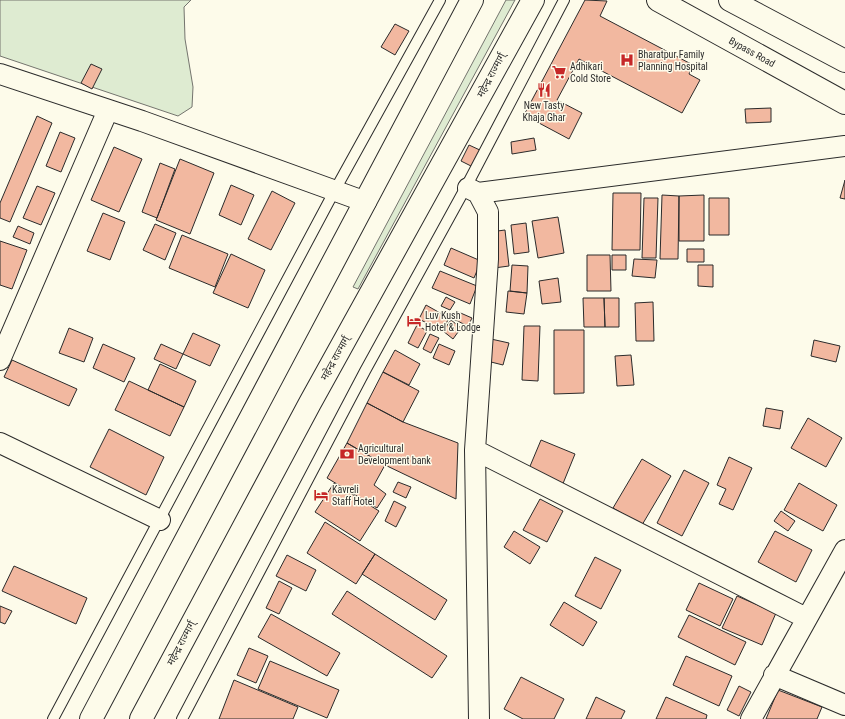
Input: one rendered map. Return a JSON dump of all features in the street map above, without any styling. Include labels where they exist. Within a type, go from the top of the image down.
[{"type":"highway","points":[[91,719],[472,0]]},
{"type":"highway","name":"महेन्द्र राज्मार्ग्","points":[[141,719],[310,403],[533,0]]},
{"type":"highway","name":"Bypass Road","points":[[658,0],[845,103]]},
{"type":"highway","points":[[730,0],[845,61]]},
{"type":"street","points":[[0,74],[108,110],[366,202]]},
{"type":"street","points":[[0,360],[108,110]]},
{"type":"street","points":[[483,717],[475,450],[488,259],[488,212],[472,190],[845,146]]},
{"type":"street","points":[[0,443],[160,520]]},
{"type":"street","points":[[475,450],[806,618]]},
{"type":"street","points":[[751,719],[774,675],[845,550]]},
{"type":"street","points":[[774,675],[845,705]]},
{"type":"lane","points":[[53,719],[335,190],[440,0]]},
{"type":"lane","points":[[182,719],[361,378],[472,190],[564,0]]},
{"type":"green space","points":[[0,0],[191,0],[184,7],[185,39],[193,87],[192,107],[178,116],[0,56]]},
{"type":"green space","points":[[506,0],[515,0],[358,289],[353,287]]},
{"type":"building","points":[[585,0],[607,1],[600,16],[693,65],[689,74],[700,80],[682,113],[579,59],[557,100],[582,113],[569,139],[524,115]]},
{"type":"building","points":[[395,24],[409,31],[395,55],[381,47]]},
{"type":"building","points":[[91,64],[102,69],[92,89],[81,83]]},
{"type":"building","points":[[771,108],[771,122],[746,123],[745,109]]},
{"type":"building","points":[[37,116],[52,123],[10,222],[0,218],[0,203]]},
{"type":"building","points":[[60,132],[75,138],[61,172],[46,166]]},
{"type":"building","points":[[534,138],[536,150],[512,154],[511,142]]},
{"type":"building","points":[[469,145],[482,151],[475,168],[461,161]]},
{"type":"building","points":[[114,147],[142,159],[119,212],[91,200]]},
{"type":"building","points":[[180,159],[214,173],[190,234],[156,220]]},
{"type":"building","points":[[160,163],[175,169],[157,218],[142,212]]},
{"type":"building","points":[[845,180],[845,199],[840,198]]},
{"type":"building","points":[[231,185],[254,195],[241,225],[219,215]]},
{"type":"building","points":[[37,186],[55,193],[41,225],[23,218]]},
{"type":"building","points":[[272,191],[295,203],[271,250],[248,239]]},
{"type":"building","points":[[613,193],[641,193],[640,250],[612,250]]},
{"type":"building","points":[[662,195],[679,196],[678,259],[660,259]]},
{"type":"building","points":[[704,195],[704,241],[679,241],[679,196]]},
{"type":"building","points":[[644,198],[658,198],[656,258],[642,258]]},
{"type":"building","points":[[709,198],[729,198],[729,235],[709,235]]},
{"type":"building","points":[[103,213],[125,222],[110,260],[87,251]]},
{"type":"building","points":[[558,217],[564,253],[538,258],[532,221]]},
{"type":"building","points":[[526,223],[529,252],[514,254],[511,225]]},
{"type":"building","points":[[155,224],[176,233],[165,260],[143,250]]},
{"type":"building","points":[[18,226],[34,233],[30,244],[13,237]]},
{"type":"building","points":[[505,230],[509,266],[494,268],[490,232]]},
{"type":"building","points":[[182,235],[228,254],[215,287],[169,268]]},
{"type":"building","points":[[0,241],[27,250],[12,289],[0,285]]},
{"type":"building","points":[[451,248],[481,261],[474,278],[444,265]]},
{"type":"building","points":[[687,249],[704,249],[704,262],[687,262]]},
{"type":"building","points":[[231,254],[265,270],[248,308],[213,293]]},
{"type":"building","points":[[587,255],[610,255],[611,291],[587,291]]},
{"type":"building","points":[[612,255],[626,255],[626,270],[612,270]]},
{"type":"building","points":[[634,259],[657,260],[655,278],[632,276]]},
{"type":"building","points":[[512,265],[528,266],[527,293],[510,291]]},
{"type":"building","points":[[698,265],[713,265],[713,287],[698,286]]},
{"type":"building","points":[[440,271],[477,286],[470,304],[432,288]]},
{"type":"building","points":[[558,278],[561,302],[542,304],[539,281]]},
{"type":"building","points":[[508,291],[527,293],[524,314],[506,312]]},
{"type":"building","points":[[446,297],[455,302],[450,310],[441,306]]},
{"type":"building","points":[[583,298],[604,298],[605,327],[584,327]]},
{"type":"building","points":[[604,298],[619,298],[619,327],[605,327]]},
{"type":"building","points":[[653,302],[654,341],[636,341],[635,303]]},
{"type":"building","points":[[426,305],[449,318],[442,331],[419,319]]},
{"type":"building","points":[[456,311],[472,318],[468,326],[453,319]]},
{"type":"building","points":[[451,320],[461,328],[453,339],[443,331]]},
{"type":"building","points":[[417,325],[427,331],[418,348],[408,343]]},
{"type":"building","points":[[524,326],[540,326],[538,381],[522,380]]},
{"type":"building","points":[[69,328],[93,338],[84,362],[59,353]]},
{"type":"building","points":[[554,330],[584,330],[584,393],[554,394]]},
{"type":"building","points":[[193,333],[220,345],[210,366],[183,354]]},
{"type":"building","points":[[430,334],[439,338],[431,353],[423,349]]},
{"type":"building","points":[[491,339],[509,343],[503,365],[487,361]]},
{"type":"building","points":[[814,340],[840,346],[836,362],[811,356]]},
{"type":"building","points":[[103,344],[135,358],[124,382],[93,368]]},
{"type":"building","points":[[161,344],[183,354],[176,369],[154,359]]},
{"type":"building","points":[[439,344],[455,351],[449,365],[433,358]]},
{"type":"building","points":[[395,350],[420,364],[409,385],[383,372]]},
{"type":"building","points":[[631,355],[634,385],[617,386],[615,356]]},
{"type":"building","points":[[12,360],[77,389],[69,406],[4,377]]},
{"type":"building","points":[[160,364],[196,381],[184,407],[148,390]]},
{"type":"building","points":[[383,372],[419,391],[403,422],[367,403]]},
{"type":"building","points":[[129,381],[184,407],[170,436],[115,410]]},
{"type":"building","points":[[367,403],[403,422],[458,443],[456,499],[385,465],[347,443]]},
{"type":"building","points":[[766,408],[783,411],[780,429],[763,426]]},
{"type":"building","points":[[808,418],[842,438],[826,467],[791,448]]},
{"type":"building","points":[[109,429],[164,457],[146,495],[90,467]]},
{"type":"building","points":[[541,440],[575,454],[562,486],[528,471]]},
{"type":"building","points":[[347,443],[385,465],[374,485],[386,494],[377,508],[327,478]]},
{"type":"building","points":[[729,457],[752,468],[733,510],[719,504],[726,489],[717,485]]},
{"type":"building","points":[[642,459],[671,476],[642,525],[613,508]]},
{"type":"building","points":[[684,470],[709,483],[682,536],[657,523]]},
{"type":"building","points":[[398,482],[411,487],[406,498],[393,492]]},
{"type":"building","points":[[334,483],[379,511],[360,541],[315,512]]},
{"type":"building","points":[[799,483],[837,505],[823,531],[784,510]]},
{"type":"building","points":[[540,499],[563,511],[547,542],[523,530]]},
{"type":"building","points":[[394,501],[406,507],[396,527],[385,521]]},
{"type":"building","points":[[781,511],[795,521],[788,531],[774,521]]},
{"type":"building","points":[[325,522],[375,554],[356,584],[307,553]]},
{"type":"building","points":[[514,531],[540,547],[530,564],[504,547]]},
{"type":"building","points":[[775,531],[812,550],[796,582],[758,562]]},
{"type":"building","points":[[375,554],[447,600],[435,620],[362,574]]},
{"type":"building","points":[[287,555],[316,570],[306,591],[276,576]]},
{"type":"building","points":[[595,557],[621,570],[601,609],[575,596]]},
{"type":"building","points":[[14,566],[87,598],[76,624],[2,591]]},
{"type":"building","points":[[279,581],[292,588],[279,614],[266,608]]},
{"type":"building","points":[[699,583],[733,599],[720,626],[686,610]]},
{"type":"building","points":[[347,591],[447,656],[432,678],[332,614]]},
{"type":"building","points":[[737,596],[776,613],[762,645],[722,628]]},
{"type":"building","points":[[564,602],[597,622],[583,646],[550,625]]},
{"type":"building","points":[[0,606],[12,611],[5,624],[0,622]]},
{"type":"building","points":[[271,614],[340,653],[327,676],[258,637]]},
{"type":"building","points":[[689,615],[746,642],[735,665],[678,637]]},
{"type":"building","points":[[249,648],[268,656],[256,683],[237,675]]},
{"type":"building","points":[[686,656],[732,676],[719,706],[673,685]]},
{"type":"building","points":[[270,661],[339,690],[327,718],[258,689]]},
{"type":"building","points":[[521,677],[564,699],[554,719],[523,719],[504,709]]},
{"type":"building","points":[[234,680],[298,707],[293,719],[219,719]]},
{"type":"building","points":[[739,686],[751,692],[739,716],[727,710]]},
{"type":"building","points":[[778,690],[822,707],[817,719],[766,719]]},
{"type":"building","points":[[596,697],[625,711],[621,719],[586,719]]},
{"type":"building","points":[[666,697],[707,715],[706,719],[656,719]]},
{"type":"place","name":"Bharatpur Family Planning Hospital","points":[[627,60]]},
{"type":"place","name":"Adhikari Cold Store","points":[[559,72]]},
{"type":"place","name":"New Tasty Khaja Ghar","points":[[544,90]]},
{"type":"place","name":"Luv Kush Hotel & Lodge","points":[[414,321]]},
{"type":"place","name":"Agricultural Development bank","points":[[347,454]]},
{"type":"place","name":"Kavreli Staff Hotel","points":[[321,495]]}]
